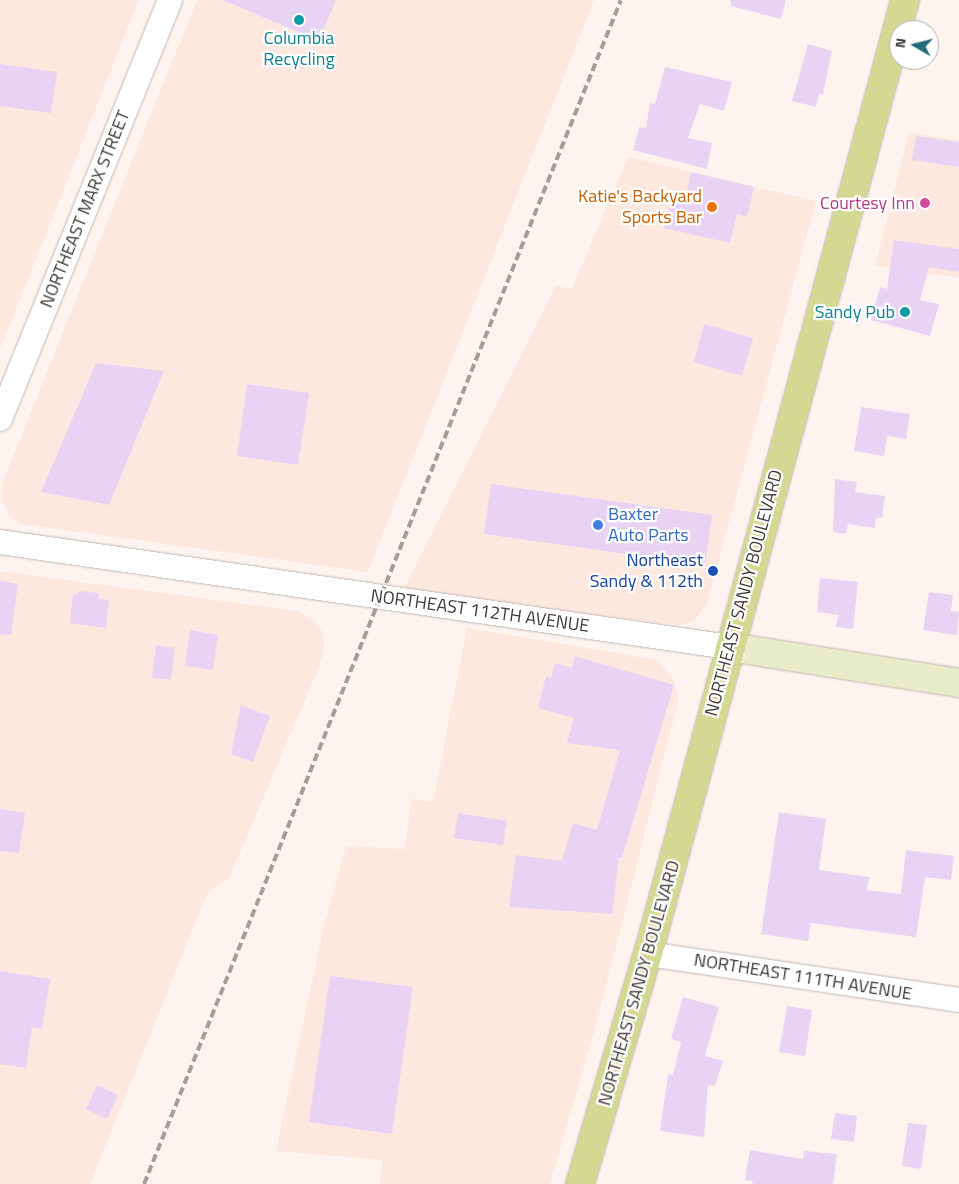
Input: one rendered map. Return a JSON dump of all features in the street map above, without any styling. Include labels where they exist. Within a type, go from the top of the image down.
[{"type":"main road","name":"NORTHEAST SANDY BOULEVARD","points":[[580,1184],[648,954],[905,0]]},
{"type":"street","name":"NORTHEAST MARX STREET","points":[[0,418],[170,0]]},
{"type":"street","name":"NORTHEAST 112TH AVENUE","points":[[0,542],[730,647],[959,683]]},
{"type":"street","name":"NORTHEAST 111TH AVENUE","points":[[648,954],[959,1000]]},
{"type":"shaded area","points":[[0,0],[139,0],[0,349]]},
{"type":"shaded area","points":[[197,0],[594,0],[368,572],[22,524],[10,516],[2,502],[3,481]]},
{"type":"shaded area","name":"Courtesy Inn","points":[[909,133],[959,140],[959,278],[875,266]]},
{"type":"shaded area","points":[[628,157],[816,201],[707,604],[694,621],[678,625],[403,591],[556,286],[572,289]]},
{"type":"shaded area","points":[[0,571],[297,611],[313,619],[321,629],[325,644],[319,667],[229,878],[207,894],[90,1184],[0,1184]]},
{"type":"shaded area","points":[[467,628],[657,660],[674,681],[679,698],[597,1022],[550,1184],[379,1184],[383,1160],[276,1151],[323,930],[346,846],[405,849],[411,799],[433,802]]},
{"type":"building","name":"Columbia Recycling","points":[[223,0],[336,0],[319,41]]},
{"type":"building","points":[[731,0],[786,0],[781,19],[731,6]]},
{"type":"building","points":[[808,44],[832,51],[823,95],[819,94],[816,107],[792,101]]},
{"type":"building","points":[[0,64],[57,72],[51,113],[0,106]]},
{"type":"building","points":[[665,67],[732,82],[724,111],[700,104],[688,138],[712,143],[707,169],[633,150],[639,127],[646,128],[650,103],[655,104]]},
{"type":"building","points":[[916,136],[959,142],[959,167],[912,160]]},
{"type":"building","points":[[691,172],[754,187],[747,217],[737,214],[730,243],[664,228],[672,196],[685,199]]},
{"type":"building","points":[[894,240],[959,249],[959,272],[929,267],[920,300],[939,304],[930,336],[871,320],[880,287],[887,289]]},
{"type":"building","points":[[704,324],[753,338],[742,376],[694,362]]},
{"type":"building","points":[[96,363],[164,371],[109,505],[41,492]]},
{"type":"building","points":[[247,384],[309,393],[298,465],[237,456]]},
{"type":"building","points":[[861,407],[910,414],[906,439],[887,436],[884,456],[854,451]]},
{"type":"building","points":[[835,479],[857,482],[855,492],[885,496],[882,518],[876,518],[875,528],[848,524],[846,534],[833,532]]},
{"type":"building","name":"Baxter Auto Parts","points":[[491,484],[712,515],[705,565],[484,534]]},
{"type":"building","points":[[820,578],[858,582],[853,629],[836,627],[838,615],[817,612]]},
{"type":"building","points":[[0,581],[18,584],[11,635],[0,634]]},
{"type":"building","points":[[79,591],[99,593],[98,599],[109,600],[106,628],[70,623],[73,594],[78,595]]},
{"type":"building","points":[[929,592],[953,595],[951,611],[959,612],[957,635],[923,630]]},
{"type":"building","points":[[190,630],[218,635],[213,670],[185,666]]},
{"type":"building","points":[[156,645],[175,648],[171,680],[152,678]]},
{"type":"building","points":[[575,656],[674,685],[622,858],[619,857],[612,914],[509,907],[516,855],[562,861],[573,823],[597,830],[620,750],[567,743],[574,718],[538,708],[546,676],[551,678],[555,663],[572,668]]},
{"type":"building","points":[[241,705],[270,716],[253,762],[231,754]]},
{"type":"building","points":[[0,809],[25,813],[19,853],[0,851]]},
{"type":"building","points":[[779,812],[826,819],[819,870],[869,877],[867,890],[901,894],[906,850],[954,856],[951,880],[925,877],[916,937],[811,923],[808,941],[761,934]]},
{"type":"building","points":[[458,813],[507,821],[503,845],[454,838]]},
{"type":"building","points":[[0,971],[50,979],[42,1029],[32,1027],[26,1068],[0,1064]]},
{"type":"building","points":[[330,976],[413,987],[392,1134],[309,1122]]},
{"type":"building","points":[[683,997],[719,1007],[705,1056],[723,1061],[715,1086],[708,1085],[704,1137],[660,1131],[668,1074],[673,1075],[681,1042],[671,1039]]},
{"type":"building","points":[[787,1006],[812,1010],[805,1056],[779,1052]]},
{"type":"building","points":[[97,1085],[118,1095],[107,1119],[86,1109]]},
{"type":"building","points":[[835,1113],[857,1116],[854,1142],[831,1139]]},
{"type":"building","points":[[908,1123],[927,1125],[921,1169],[902,1166]]},
{"type":"building","points":[[750,1150],[803,1159],[804,1151],[837,1154],[833,1184],[752,1184],[753,1181],[745,1180]]},
{"type":"railway","points":[[144,1184],[621,0]]},
{"type":"place","name":"Columbia Recycling","points":[[299,20]]},
{"type":"place","name":"Courtesy Inn","points":[[925,203]]},
{"type":"place","name":"Katie's Backyard Sports Bar","points":[[712,207]]},
{"type":"place","name":"Sandy Pub","points":[[905,312]]},
{"type":"place","name":"Baxter Auto Parts","points":[[598,525]]},
{"type":"place","name":"Northeast Sandy & 112th","points":[[713,571]]}]
